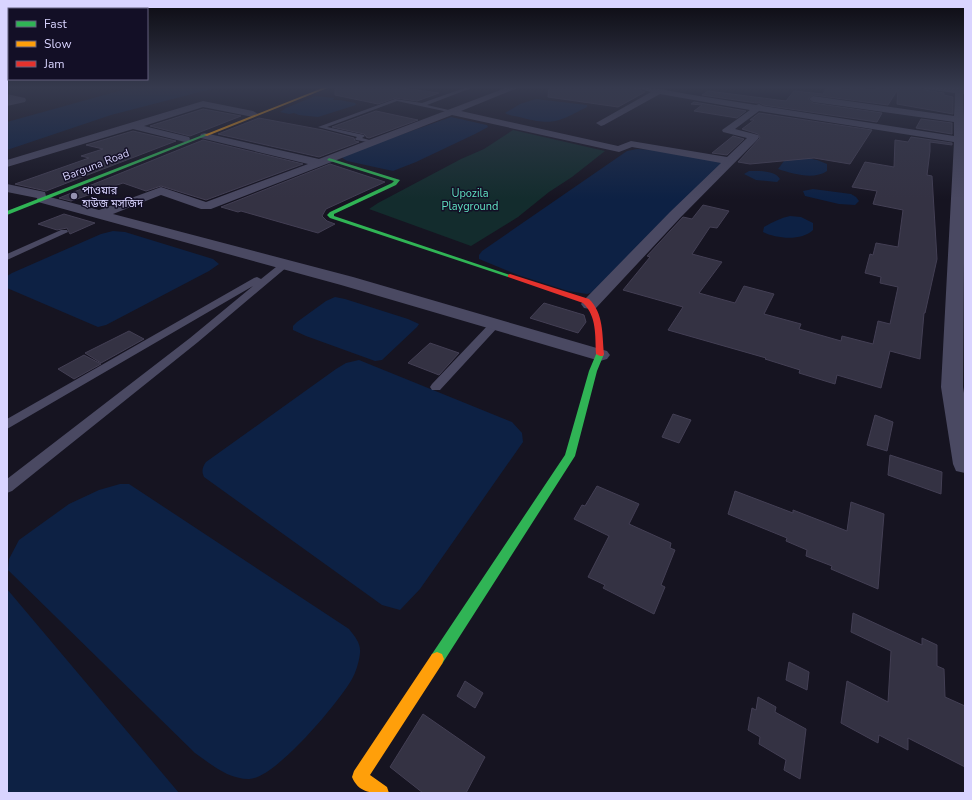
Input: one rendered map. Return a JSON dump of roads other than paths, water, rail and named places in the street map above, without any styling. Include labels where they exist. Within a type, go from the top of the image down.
[{"type":"main road","name":"Barguna Road","points":[[7,213],[41,197],[225,124]]},
{"type":"main road","name":"Barguna Road","points":[[7,208],[41,197],[234,124]]},
{"type":"main road","points":[[324,161],[397,180],[394,184],[330,214],[332,217],[586,301],[590,304],[596,316],[600,355],[593,371],[570,456],[360,777],[381,793]]},
{"type":"street","points":[[7,164],[138,124]]},
{"type":"street","points":[[100,214],[161,191],[206,206],[418,124]]},
{"type":"street","points":[[507,124],[619,149],[631,144],[728,161]]},
{"type":"street","points":[[590,304],[754,136],[727,130],[735,124]]},
{"type":"street","points":[[849,124],[961,146]]},
{"type":"street","points":[[961,124],[961,216],[952,387],[965,464]]},
{"type":"street","points":[[133,126],[185,139]]},
{"type":"street","points":[[205,136],[324,161]]},
{"type":"street","points":[[7,188],[406,298],[600,355]]},
{"type":"lane","points":[[329,124],[321,127],[362,136],[358,139],[371,142]]},
{"type":"lane","points":[[7,257],[64,232]]},
{"type":"lane","points":[[7,425],[284,264]]},
{"type":"lane","points":[[7,487],[194,340],[284,264]]},
{"type":"lane","points":[[436,387],[494,325]]},
{"type":"water","points":[[7,124],[83,124],[7,150]]},
{"type":"water","points":[[430,124],[484,124],[488,127],[416,162],[393,171],[347,161],[341,157]]},
{"type":"water","points":[[637,149],[653,150],[723,162],[598,291],[587,294],[568,291],[518,275],[479,259],[479,255],[482,251],[627,151]]},
{"type":"water","points":[[802,157],[827,164],[827,171],[822,174],[810,176],[778,169],[784,161]]},
{"type":"water","points":[[749,171],[761,171],[774,174],[780,179],[777,182],[756,180],[744,174]]},
{"type":"water","points":[[813,189],[851,194],[859,201],[855,205],[839,204],[805,196],[803,191]]},
{"type":"water","points":[[790,216],[801,217],[813,223],[813,230],[803,236],[789,238],[763,232],[764,227],[767,225]]},
{"type":"water","points":[[113,231],[125,232],[213,259],[219,264],[209,271],[106,325],[98,327],[7,288],[7,276],[12,273],[101,234]]},
{"type":"water","points":[[335,297],[408,319],[419,324],[382,360],[375,361],[293,330],[293,326],[297,322],[326,301]]},
{"type":"water","points":[[359,360],[512,422],[522,433],[523,442],[420,589],[400,610],[382,605],[204,477],[203,473],[203,467],[206,462],[336,369],[346,363]]},
{"type":"water","points":[[120,484],[129,484],[349,629],[359,643],[360,653],[357,667],[345,690],[321,721],[305,738],[274,767],[260,776],[249,779],[234,777],[220,770],[195,753],[8,570],[9,559],[19,540],[69,504],[99,490]]},
{"type":"water","points":[[7,589],[179,793],[7,793]]},
{"type":"place","name":"পাওয়ার হাউজ মসজিদ","points":[[74,196]]},
{"type":"park label","name":"Upozila Playground","points":[[470,199]]}]
